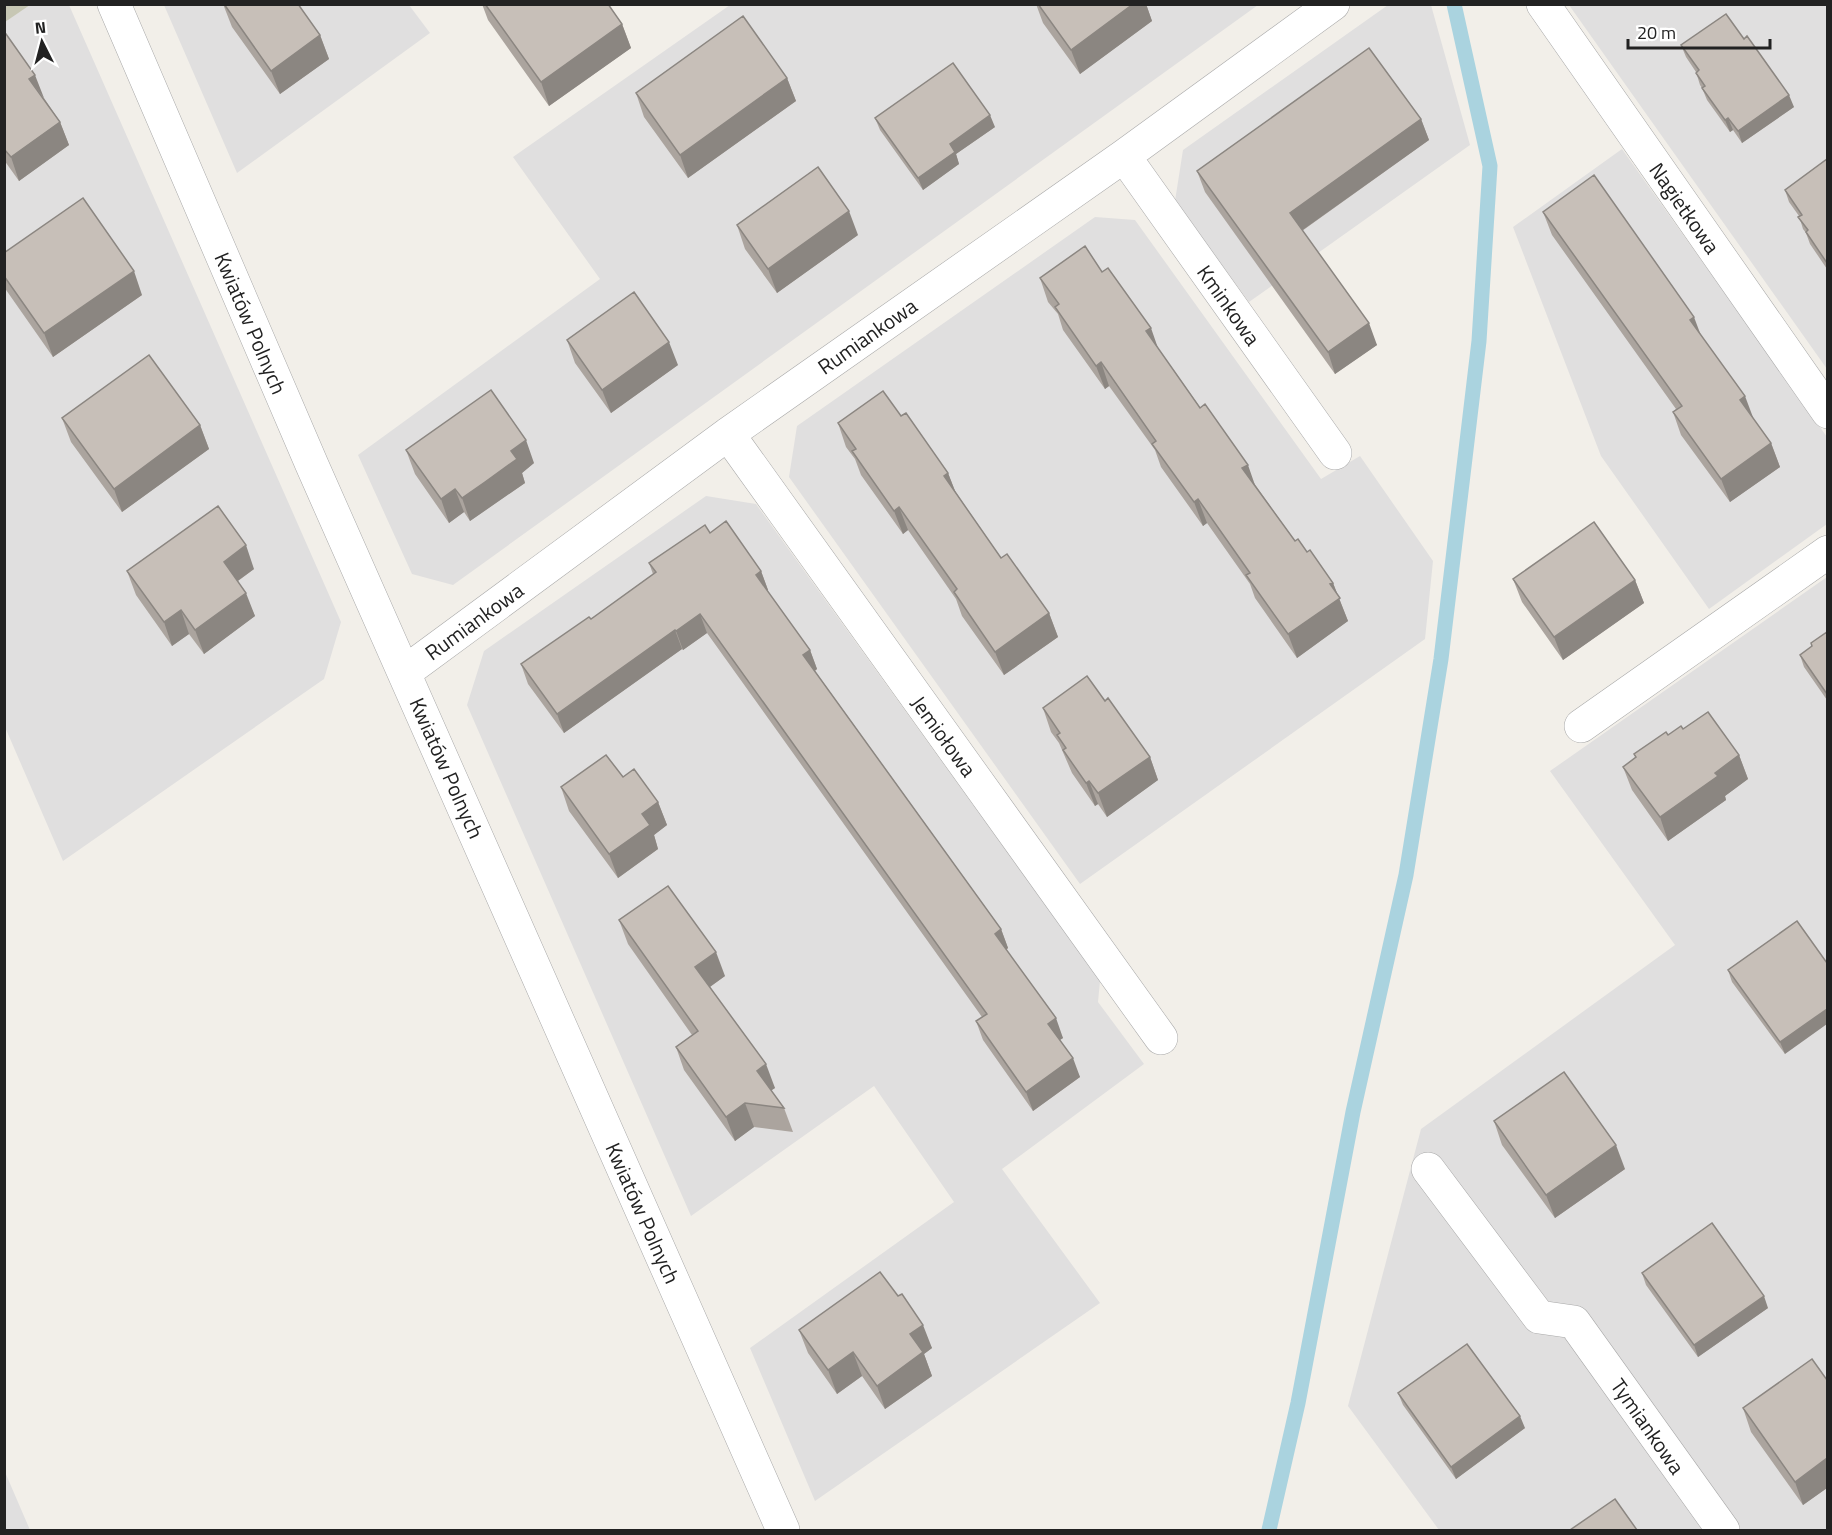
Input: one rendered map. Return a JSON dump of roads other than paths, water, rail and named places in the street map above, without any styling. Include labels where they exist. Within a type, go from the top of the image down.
[{"type":"street","name":"Kwiatów Polnych","points":[[114,4],[307,454],[783,1530]]},
{"type":"street","name":"Rumiankowa","points":[[405,672],[728,434],[1124,156],[1333,4]]},
{"type":"street","name":"Nagietkowa","points":[[1543,4],[1827,412]]},
{"type":"street","name":"Kminkowa","points":[[1124,156],[1335,453]]},
{"type":"street","name":"Jemiołowa","points":[[728,434],[1161,1038]]},
{"type":"street","points":[[1581,726],[1827,552]]},
{"type":"street","name":"Tymiankowa","points":[[1428,1169],[1539,1317],[1574,1322],[1723,1530]]},
{"type":"waterway","points":[[1269,1530],[1298,1403],[1353,1112],[1406,875],[1441,659],[1479,341],[1490,166],[1454,4]]}]
